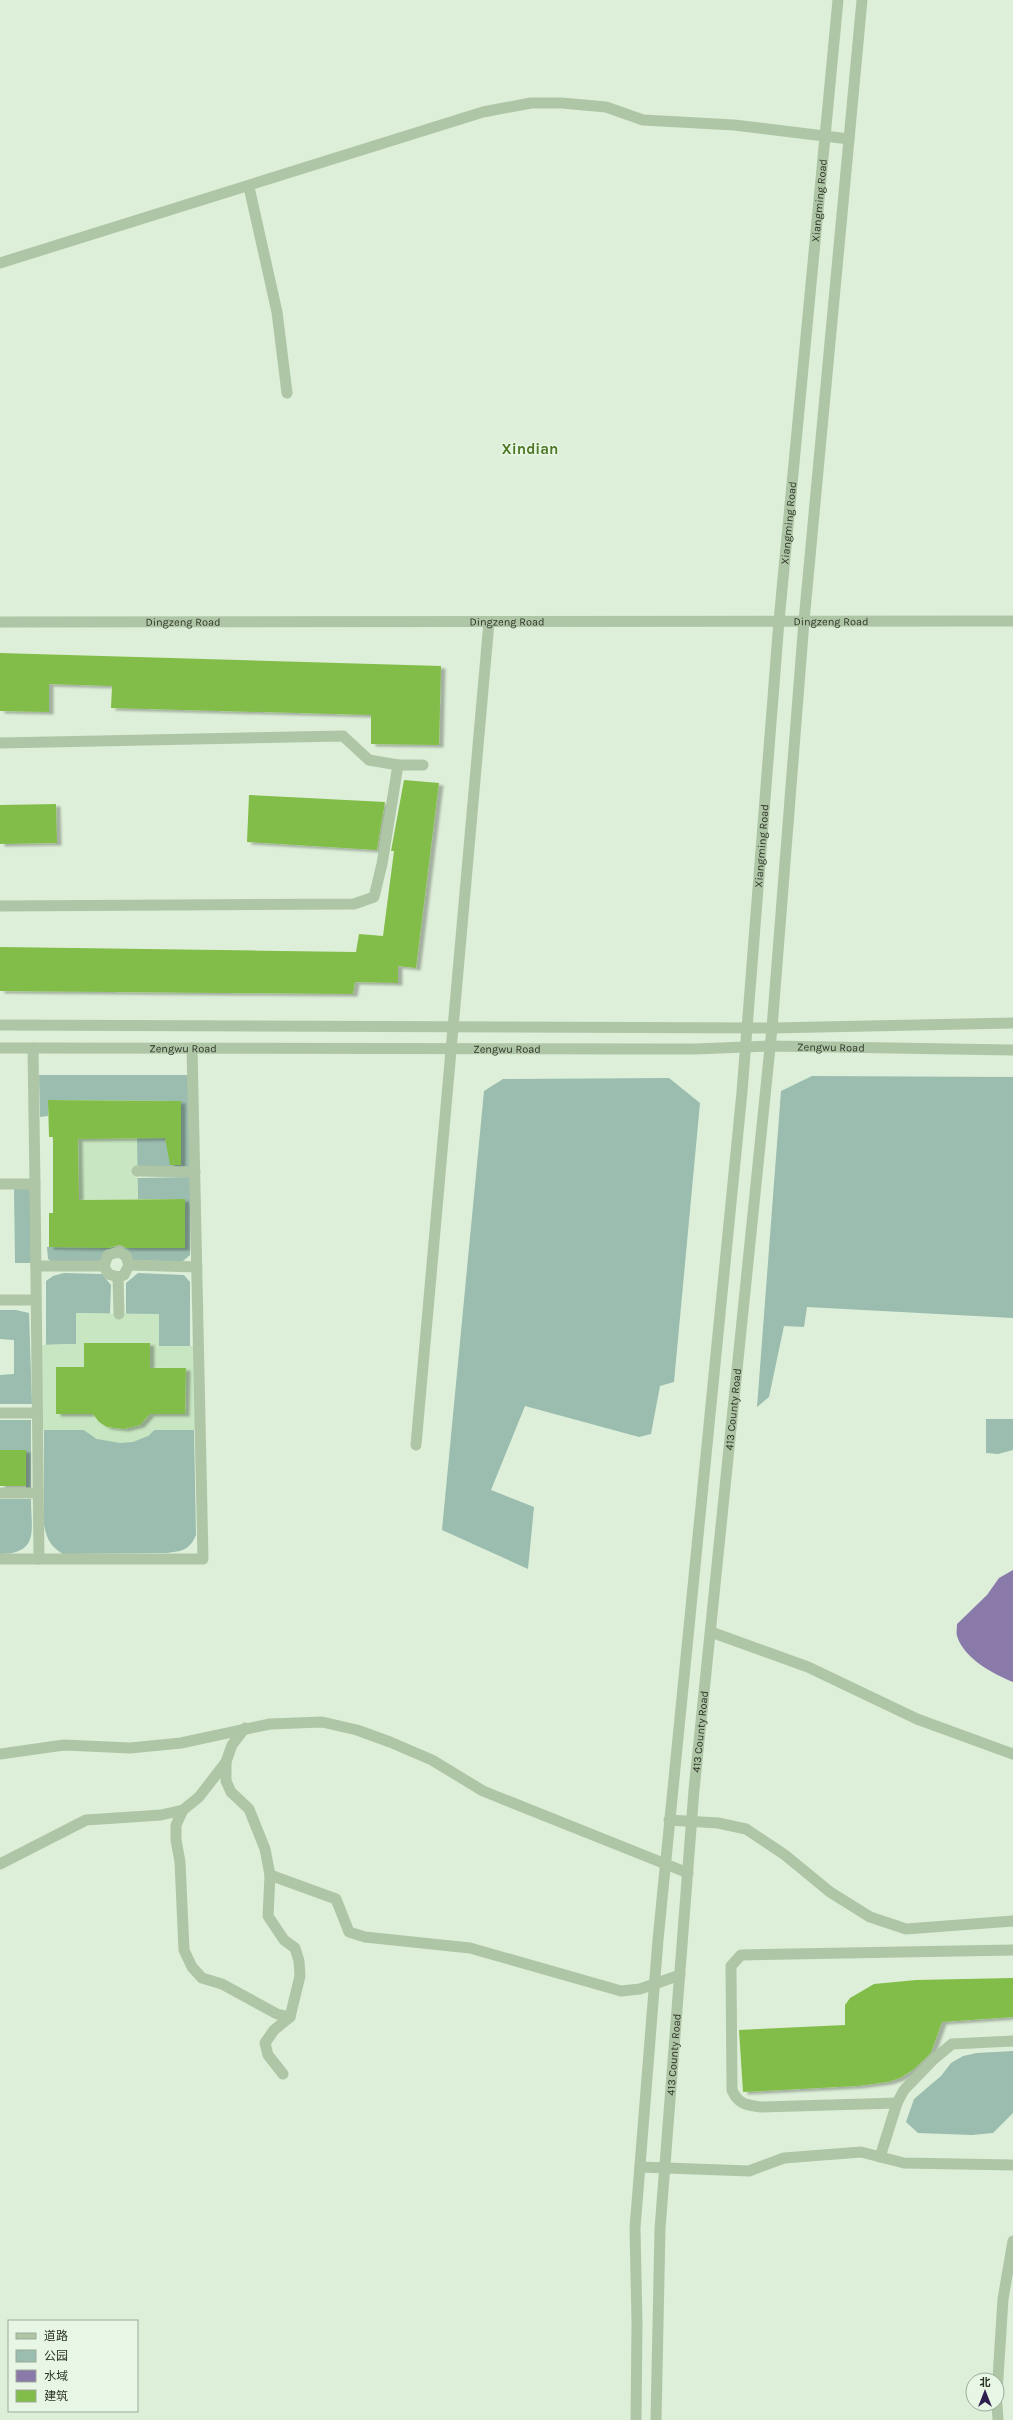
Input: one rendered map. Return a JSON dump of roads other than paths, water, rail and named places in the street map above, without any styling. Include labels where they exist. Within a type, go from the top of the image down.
[{"type":"street","name":"Xiangming Road","points":[[744,1046],[779,621],[838,0]]},
{"type":"street","points":[[770,1046],[804,621],[862,0]]},
{"type":"street","points":[[0,263],[249,187],[483,112],[531,103],[562,102],[606,107],[643,120],[734,125],[849,139]]},
{"type":"street","points":[[249,187],[277,312],[288,393]]},
{"type":"street","name":"Dingzeng Road","points":[[0,622],[1013,621]]},
{"type":"street","points":[[416,1445],[489,622]]},
{"type":"street","points":[[0,743],[343,736],[369,760],[398,765],[423,765]]},
{"type":"street","points":[[0,906],[354,904],[374,897],[382,864],[398,765]]},
{"type":"street","name":"Zengwu Road","points":[[0,1025],[772,1028],[1013,1023]]},
{"type":"street","name":"413 County Road","points":[[636,2420],[636,2228],[640,2167],[669,1820],[742,1092],[744,1046]]},
{"type":"street","name":"Zengwu Road","points":[[0,1048],[695,1049],[770,1046],[1013,1050]]},
{"type":"street","name":"413 County Road","points":[[656,2420],[660,2228],[692,1821],[770,1046]]},
{"type":"street","points":[[33,1048],[38,1559]]},
{"type":"street","points":[[0,1560],[202,1559],[196,1172],[192,1048]]},
{"type":"street","points":[[137,1171],[196,1172]]},
{"type":"street","points":[[0,1184],[35,1184]]},
{"type":"street","points":[[114,1252],[126,1256],[129,1266],[124,1275],[118,1277],[108,1274],[104,1266],[105,1259],[114,1252]]},
{"type":"street","points":[[36,1266],[104,1266]]},
{"type":"street","points":[[129,1266],[197,1267]]},
{"type":"street","points":[[118,1277],[118,1314]]},
{"type":"street","points":[[0,1300],[36,1300]]},
{"type":"street","points":[[0,1412],[37,1413]]},
{"type":"street","points":[[0,1493],[38,1493]]},
{"type":"street","points":[[711,1632],[808,1667],[917,1719],[1013,1754]]},
{"type":"street","points":[[0,1754],[64,1745],[130,1748],[174,1744],[217,1737],[245,1728],[270,1724],[322,1722],[357,1730],[432,1760],[483,1791],[688,1873]]},
{"type":"street","points":[[0,1864],[86,1820],[162,1815],[183,1810],[199,1797],[226,1762],[232,1746],[245,1728]]},
{"type":"street","points":[[226,1762],[226,1781],[231,1792],[250,1809],[265,1850],[270,1875],[268,1916],[284,1940],[295,1948],[299,1961],[300,1976],[290,2017],[274,2030],[265,2043],[268,2055],[283,2074]]},
{"type":"street","points":[[183,1810],[176,1825],[176,1840],[180,1862],[184,1950],[192,1967],[202,1978],[222,1984],[277,2014],[290,2017]]},
{"type":"street","points":[[669,1820],[718,1823],[746,1829],[785,1855],[830,1892],[863,1913],[906,1929],[1013,1921]]},
{"type":"street","points":[[270,1875],[336,1900],[349,1932],[365,1937],[470,1948],[621,1991],[640,1989],[656,1982],[680,1975]]},
{"type":"street","points":[[897,2103],[761,2107],[744,2105],[736,2097],[732,2090],[731,1966],[741,1955],[1013,1950]]},
{"type":"street","points":[[880,2157],[897,2103],[904,2090],[952,2044],[1013,2041]]},
{"type":"street","points":[[640,2167],[665,2170],[749,2172],[784,2158],[861,2152],[904,2163],[1013,2165]]},
{"type":"street","points":[[998,2372],[1003,2299],[1013,2241]]},
{"type":"water","points":[[1013,1570],[1013,1682],[980,1665],[966,1652],[957,1636],[957,1624],[987,1595],[999,1578]]},
{"type":"district","name":"Xindian","points":[[530,449]]}]
